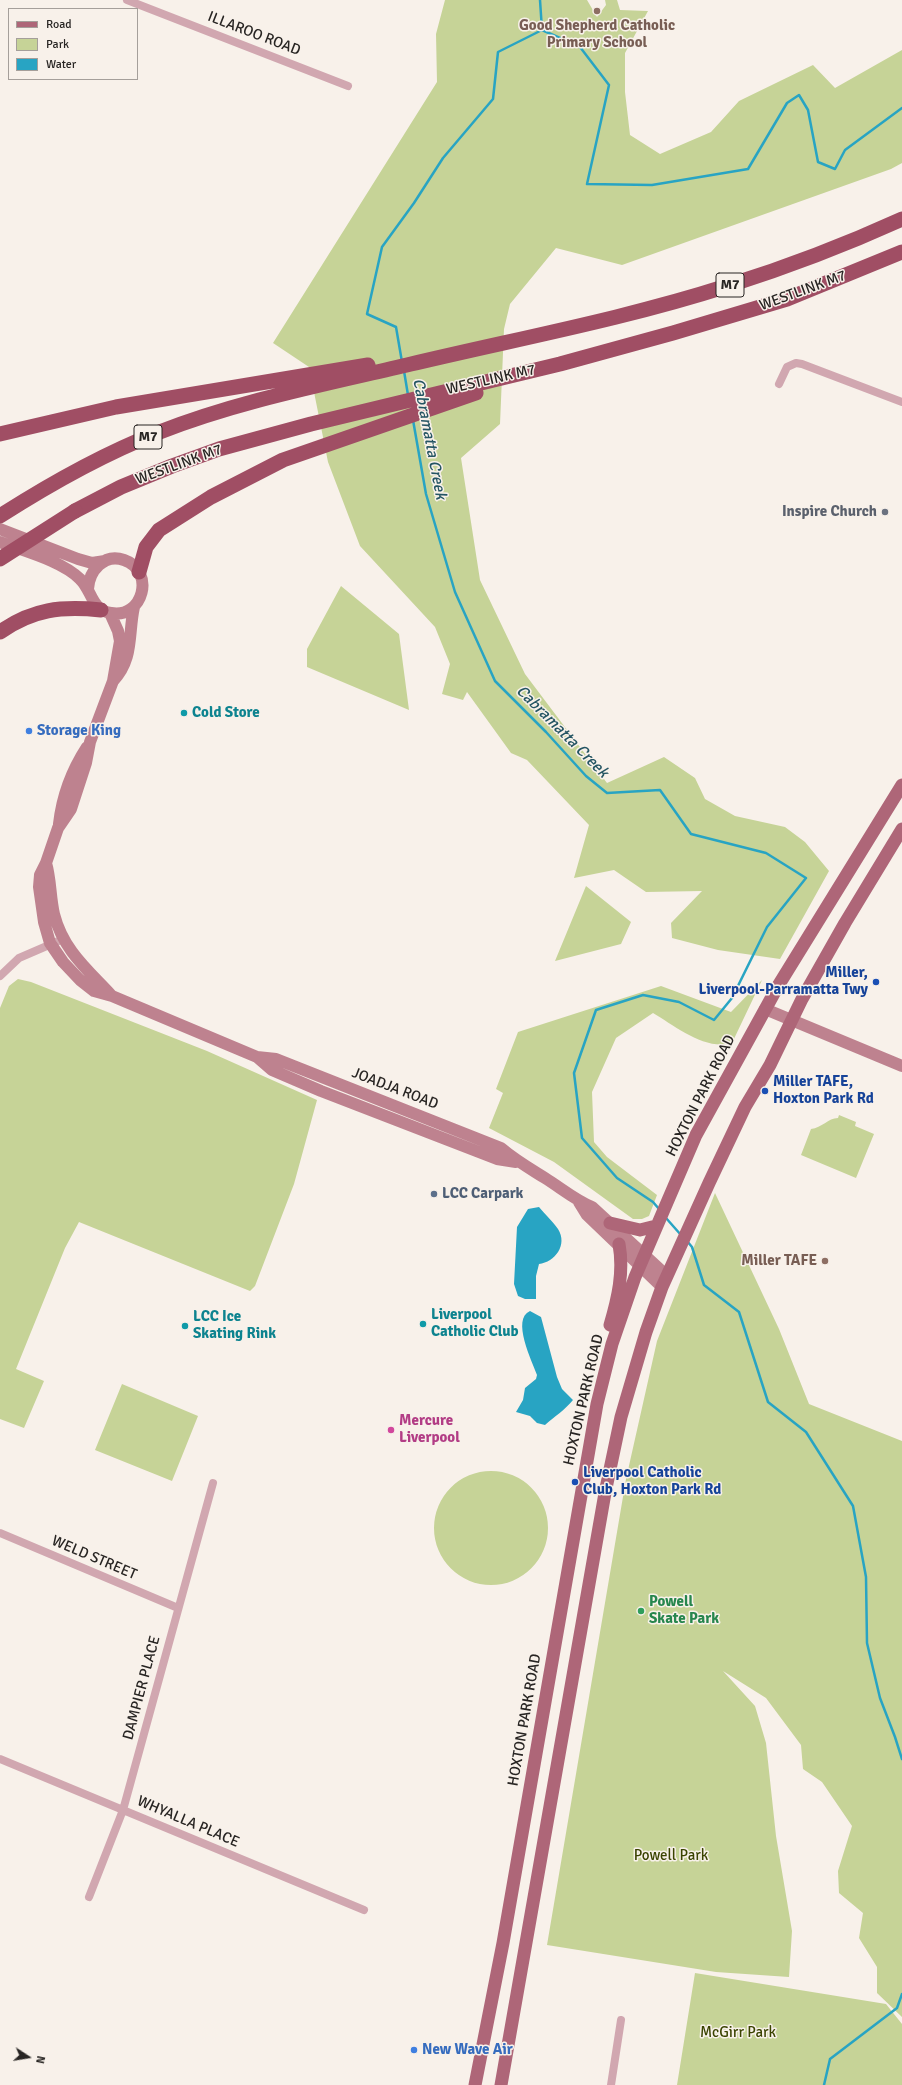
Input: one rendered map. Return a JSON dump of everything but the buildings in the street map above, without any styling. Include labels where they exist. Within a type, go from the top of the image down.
[{"type":"highway","name":"WESTLINK M7","points":[[0,516],[36,493],[109,454],[158,433],[203,417],[268,399],[632,312],[725,287],[829,250],[902,220]]},
{"type":"highway","name":"WESTLINK M7","points":[[0,559],[75,511],[121,487],[172,466],[276,433],[560,364],[787,299],[902,252]]},
{"type":"highway","points":[[0,434],[82,413],[487,346]]},
{"type":"highway","points":[[139,572],[146,547],[159,530],[211,497],[283,460],[560,364]]},
{"type":"highway","points":[[0,632],[23,618],[49,610],[68,608],[105,612]]},
{"type":"main road","points":[[0,529],[92,563],[124,560],[139,572],[142,579],[143,591],[134,607],[130,623],[128,654],[123,671],[113,681]]},
{"type":"main road","points":[[0,542],[71,571],[80,579],[88,589],[92,601],[105,612],[118,631],[120,641],[113,681]]},
{"type":"main road","points":[[88,589],[92,572],[98,565],[106,561]]},
{"type":"main road","points":[[105,612],[123,613],[134,607]]},
{"type":"main road","name":"JOADJA ROAD","points":[[113,681],[90,742],[77,762],[61,806],[58,828],[46,863],[40,875],[44,922],[50,943],[63,962],[80,980],[94,991],[112,996],[257,1057],[276,1059],[501,1148],[516,1162],[544,1177],[579,1202],[592,1207],[610,1223],[642,1260],[665,1281]]},
{"type":"main road","name":"HOXTON PARK ROAD","points":[[475,2085],[501,1951],[601,1386],[612,1344],[654,1228],[669,1198],[696,1135],[765,1009],[825,908],[902,785]]},
{"type":"main road","points":[[501,2085],[605,1493],[621,1417],[646,1332],[665,1281],[745,1107],[770,1065],[791,1021],[845,923],[902,829]]},
{"type":"main road","name":"JOADJA ROAD","points":[[46,863],[50,877],[54,913],[63,939],[84,969],[112,996]]},
{"type":"main road","points":[[765,1009],[902,1066]]},
{"type":"main road","name":"JOADJA ROAD","points":[[579,1202],[587,1215],[619,1244],[642,1260]]},
{"type":"main road","points":[[610,1223],[640,1230],[654,1228]]},
{"type":"main road","points":[[601,1386],[607,1338],[621,1278],[621,1256],[619,1244]]},
{"type":"street","name":"ILLAROO ROAD","points":[[127,0],[348,86]]},
{"type":"street","points":[[779,384],[787,367],[796,363],[902,402]]},
{"type":"street","points":[[0,976],[19,958],[50,943],[63,939]]},
{"type":"street","name":"DAMPIER PLACE","points":[[89,1897],[122,1810],[213,1483]]},
{"type":"street","name":"WELD STREET","points":[[0,1534],[178,1608]]},
{"type":"street","name":"WHYALLA PLACE","points":[[0,1759],[364,1910]]},
{"type":"street","points":[[610,2085],[621,2020]]},
{"type":"green space","points":[[445,0],[587,0],[597,17],[606,5],[605,0],[617,0],[620,10],[648,11],[625,53],[625,92],[630,135],[660,154],[711,132],[739,101],[813,65],[835,88],[902,50],[902,163],[891,169],[622,265],[556,248],[510,304],[504,329],[500,424],[461,458],[480,580],[525,674],[607,783],[664,757],[695,778],[705,799],[735,816],[785,827],[805,842],[829,871],[780,959],[718,950],[672,938],[671,923],[702,891],[646,892],[614,870],[574,878],[589,825],[527,760],[511,753],[467,692],[463,700],[442,694],[450,664],[435,627],[360,546],[328,462],[309,367],[273,343],[437,82],[436,34]]},
{"type":"green space","points":[[341,586],[399,634],[409,710],[307,667],[307,649]]},
{"type":"green space","points":[[586,886],[631,922],[621,944],[555,961]]},
{"type":"green space","points":[[18,979],[31,982],[207,1051],[317,1100],[294,1184],[255,1286],[250,1291],[79,1222],[65,1248],[16,1369],[44,1381],[24,1428],[0,1419],[0,1008],[9,986]]},
{"type":"green space","points":[[762,980],[732,1043],[722,1045],[711,1044],[691,1036],[653,1013],[616,1038],[592,1092],[594,1142],[607,1157],[657,1195],[649,1216],[642,1219],[633,1219],[554,1162],[489,1128],[503,1093],[496,1089],[518,1032],[661,986],[731,1012]]},
{"type":"green space","points":[[839,1115],[856,1122],[855,1126],[874,1134],[856,1178],[801,1155],[811,1129],[818,1127],[834,1118],[838,1118]]},
{"type":"green space","name":"Powell Park","points":[[715,1193],[779,1329],[809,1404],[902,1441],[902,2017],[877,1993],[877,1967],[859,1938],[863,1913],[839,1893],[838,1871],[852,1826],[822,1782],[803,1769],[801,1745],[766,1698],[723,1671],[755,1706],[766,1743],[776,1836],[792,1931],[789,1977],[716,1972],[547,1945],[626,1479],[657,1341]]},
{"type":"green space","points":[[122,1384],[198,1416],[172,1481],[95,1450]]},
{"type":"green space","points":[[491,1471],[513,1475],[531,1488],[544,1506],[548,1528],[544,1550],[531,1568],[513,1581],[491,1585],[469,1581],[451,1568],[438,1550],[434,1528],[438,1506],[451,1488],[469,1475]]},
{"type":"green space","name":"McGirr Park","points":[[695,1973],[886,2004],[902,2024],[902,2085],[677,2085]]},
{"type":"water","points":[[539,1207],[558,1229],[562,1241],[561,1247],[555,1256],[545,1263],[539,1264],[536,1276],[536,1299],[525,1299],[518,1296],[514,1284],[517,1227],[528,1209]]},
{"type":"water","points":[[530,1311],[541,1317],[557,1377],[562,1389],[573,1400],[545,1425],[537,1423],[530,1416],[516,1412],[523,1400],[525,1388],[536,1379],[537,1375],[524,1341],[522,1322],[525,1315]]},
{"type":"waterway","name":"Cabramatta Creek","points":[[402,362],[396,327],[367,314],[382,247],[414,203],[443,158],[493,99],[498,52],[542,30],[540,0]]},
{"type":"waterway","points":[[542,30],[580,47],[609,85],[587,184],[652,185],[748,169],[787,103],[799,95],[808,110],[818,162],[835,169],[845,150],[902,108]]},
{"type":"waterway","name":"Cabramatta Creek","points":[[404,371],[408,395]]},
{"type":"waterway","name":"Cabramatta Creek","points":[[413,420],[426,494],[455,592],[495,681],[546,732],[586,776],[607,793],[660,790],[691,834],[766,853],[806,878],[767,927],[732,998],[714,1020],[679,1002],[643,995],[596,1010],[574,1073],[582,1138],[617,1178],[653,1202],[659,1209]]},
{"type":"waterway","name":"Cabramatta Creek","points":[[666,1218],[681,1235]]},
{"type":"waterway","name":"Cabramatta Creek","points":[[687,1241],[692,1247],[704,1285],[739,1312],[768,1402],[806,1432],[853,1506],[866,1577],[867,1643],[880,1698],[902,1759]]},
{"type":"waterway","name":"Cabramatta Creek","points":[[824,2085],[830,2059],[897,2008],[902,1994]]},
{"type":"place","name":"Good Shepherd Catholic Primary School","points":[[597,11]]},
{"type":"place","name":"Inspire Church","points":[[885,512]]},
{"type":"place","name":"Cold Store","points":[[184,713]]},
{"type":"place","name":"Storage King","points":[[29,731]]},
{"type":"place","name":"Miller, Liverpool-Parramatta Twy","points":[[876,982]]},
{"type":"place","name":"Miller TAFE, Hoxton Park Rd","points":[[765,1091]]},
{"type":"place","name":"LCC Carpark","points":[[434,1194]]},
{"type":"place","name":"Miller TAFE","points":[[825,1261]]},
{"type":"place","name":"Liverpool Catholic Club","points":[[423,1324]]},
{"type":"place","name":"LCC Ice Skating Rink","points":[[185,1326]]},
{"type":"place","name":"Mercure Liverpool","points":[[391,1430]]},
{"type":"place","name":"Liverpool Catholic Club, Hoxton Park Rd","points":[[575,1482]]},
{"type":"place","name":"Powell Skate Park","points":[[641,1611]]},
{"type":"place","name":"New Wave Air","points":[[414,2050]]}]
